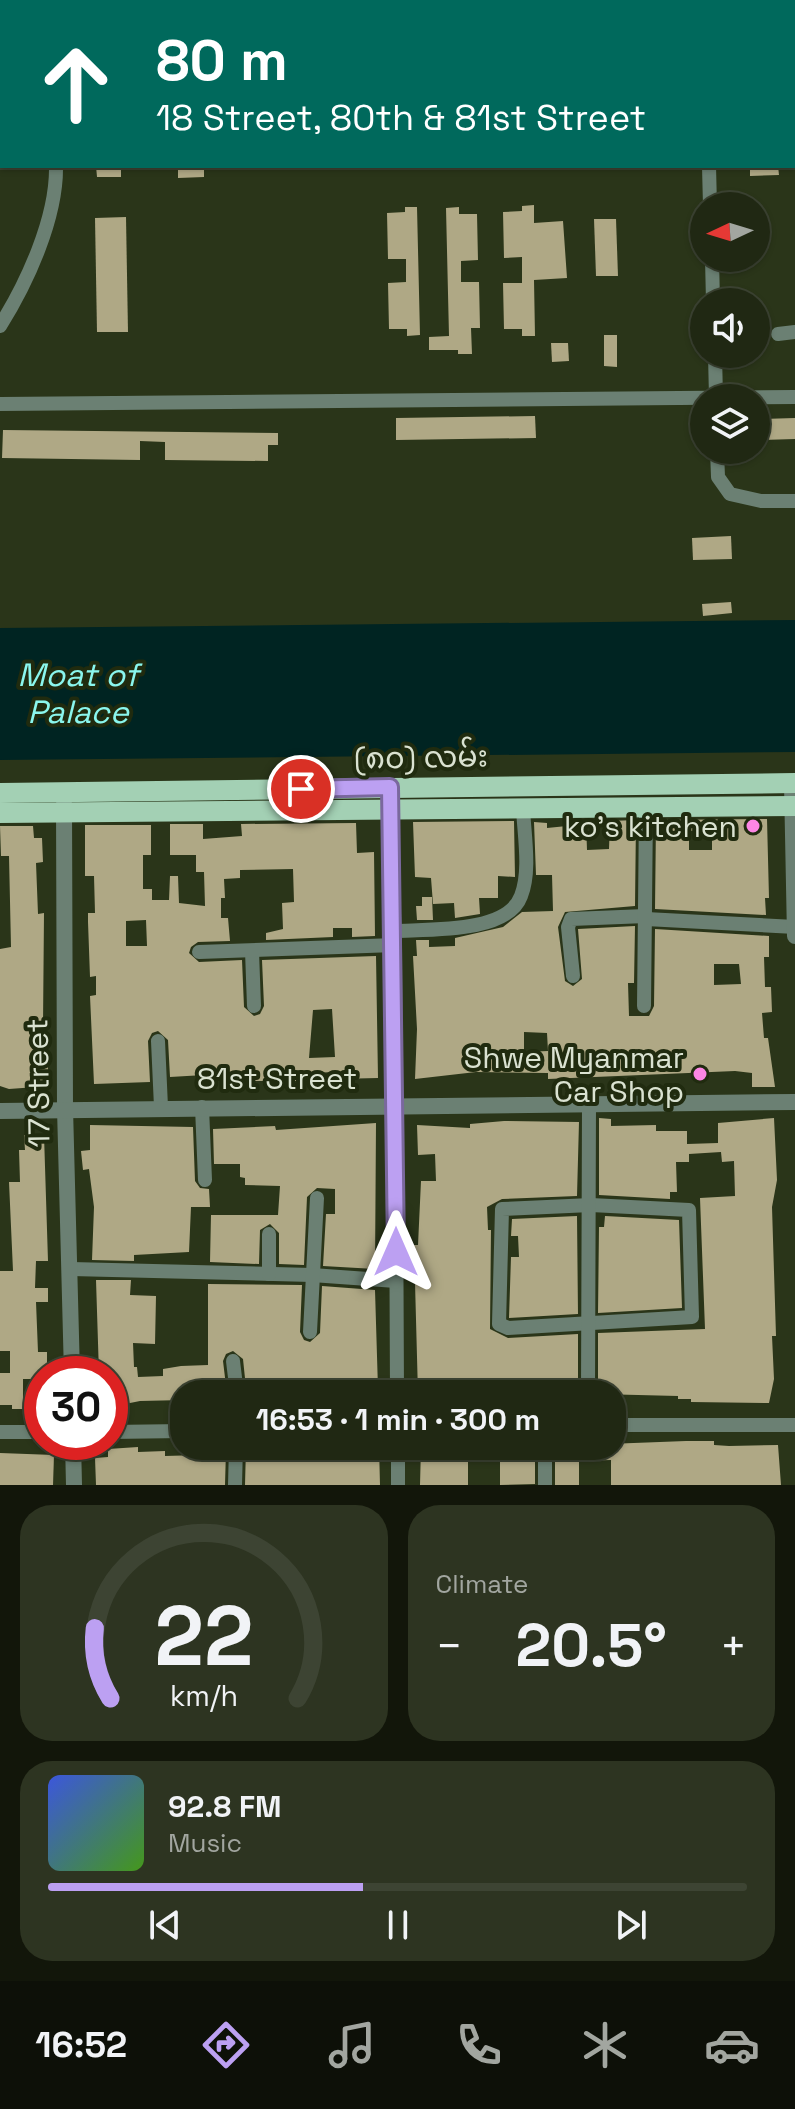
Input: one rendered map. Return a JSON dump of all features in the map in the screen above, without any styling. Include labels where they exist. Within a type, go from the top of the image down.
[{"type":"main road","name":"(၈၀) လမ်း","points":[[0,813],[64,802],[390,787],[793,784]]},
{"type":"main road","name":"(၈၀) လမ်း","points":[[0,793],[64,802],[391,809],[794,806]]},
{"type":"street","points":[[0,326],[32,268],[48,212],[56,168]]},
{"type":"street","points":[[709,168],[710,192]]},
{"type":"street","points":[[778,334],[795,332]]},
{"type":"street","points":[[770,397],[795,397]]},
{"type":"street","points":[[0,404],[690,398]]},
{"type":"street","points":[[718,464],[718,477],[730,494],[761,501],[795,501]]},
{"type":"street","points":[[793,784],[795,936]]},
{"type":"street","points":[[390,787],[397,1380]]},
{"type":"street","name":"17 Street","points":[[64,802],[65,1108],[72,1356]]},
{"type":"street","points":[[199,952],[252,951],[394,938],[467,928],[501,916],[521,898],[524,880],[523,808]]},
{"type":"street","points":[[644,1006],[646,808]]},
{"type":"street","points":[[573,976],[568,927],[571,919],[646,917],[795,927]]},
{"type":"street","points":[[252,951],[254,1006]]},
{"type":"street","points":[[158,1041],[161,1107]]},
{"type":"street","name":"81st Street","points":[[0,1111],[795,1102]]},
{"type":"street","points":[[588,1380],[589,1105]]},
{"type":"street","points":[[202,1107],[205,1180]]},
{"type":"street","points":[[310,1332],[317,1198]]},
{"type":"street","points":[[591,1205],[689,1210],[694,1314],[689,1318],[508,1328],[499,1324],[502,1209],[591,1205]]},
{"type":"street","points":[[269,1234],[269,1274]]},
{"type":"street","points":[[71,1269],[312,1275],[396,1281]]},
{"type":"street","points":[[233,1361],[235,1380]]},
{"type":"street","points":[[626,1425],[795,1425]]},
{"type":"street","points":[[128,1432],[170,1431]]},
{"type":"street","points":[[0,1432],[24,1432]]},
{"type":"street","points":[[73,1460],[74,1485]]},
{"type":"street","points":[[235,1485],[236,1460]]},
{"type":"street","points":[[398,1460],[398,1485]]},
{"type":"street","points":[[545,1460],[545,1485]]},
{"type":"water","name":"Moat of Palace","points":[[795,620],[795,752],[0,760],[0,628]]},
{"type":"building","points":[[96,168],[121,168],[121,177],[97,177]]},
{"type":"building","points":[[178,168],[204,168],[204,177],[178,178]]},
{"type":"building","points":[[750,168],[778,168],[779,175],[750,176]]},
{"type":"building","points":[[534,205],[534,223],[563,221],[567,278],[534,280],[535,336],[522,336],[522,329],[504,329],[503,283],[522,283],[522,257],[504,258],[503,212],[522,211],[522,206]]},
{"type":"building","points":[[405,207],[417,207],[420,335],[407,336],[407,329],[389,329],[388,283],[406,282],[406,259],[388,259],[387,213],[405,212]]},
{"type":"building","points":[[459,207],[459,214],[477,214],[478,260],[461,261],[461,282],[479,282],[480,328],[471,328],[472,354],[458,354],[458,350],[429,350],[429,337],[449,336],[446,208]]},
{"type":"building","points":[[126,217],[128,332],[97,332],[95,218]]},
{"type":"building","points":[[594,219],[616,219],[618,276],[596,276]]},
{"type":"building","points":[[604,335],[617,335],[617,367],[604,366]]},
{"type":"building","points":[[551,343],[568,343],[569,361],[552,362]]},
{"type":"building","points":[[535,416],[536,438],[396,440],[396,418]]},
{"type":"building","points":[[795,418],[795,439],[770,440],[770,419]]},
{"type":"building","points":[[3,430],[278,433],[278,445],[268,445],[268,461],[165,460],[165,442],[140,441],[140,460],[2,458]]},
{"type":"building","points":[[731,536],[732,559],[693,560],[692,538]]},
{"type":"building","points":[[731,602],[732,613],[703,616],[702,604]]},
{"type":"building","points":[[767,819],[769,898],[765,898],[766,915],[655,909],[656,820]],"holes":[[[712,830],[712,850],[689,850],[689,831]]]},
{"type":"building","points":[[636,820],[635,906],[565,912],[558,927],[565,981],[573,986],[582,979],[578,929],[635,926],[634,983],[628,983],[629,1016],[649,1016],[654,1006],[655,929],[769,936],[769,957],[764,957],[765,987],[771,987],[772,1012],[762,1013],[775,1087],[752,1087],[752,1073],[735,1071],[548,1079],[548,1073],[476,1072],[415,1079],[417,1029],[413,956],[417,956],[416,940],[429,940],[429,947],[455,946],[455,938],[503,927],[522,912],[553,911],[552,875],[536,875],[534,822],[547,823],[547,828],[567,826],[567,821],[586,821],[587,850],[609,849],[610,821]],"holes":[[[714,964],[739,964],[741,984],[714,985]],[[524,1032],[547,1033],[548,1051],[524,1052]]]},
{"type":"building","points":[[514,821],[515,877],[498,876],[498,898],[479,898],[480,914],[455,918],[454,903],[433,904],[431,878],[415,877],[413,822]]},
{"type":"building","points":[[356,823],[357,853],[374,852],[375,936],[352,937],[352,928],[333,928],[333,937],[266,940],[266,933],[283,929],[282,903],[294,902],[293,869],[240,870],[240,878],[224,879],[225,898],[221,898],[221,918],[228,918],[230,941],[198,942],[189,953],[199,962],[242,960],[244,1007],[254,1016],[260,1014],[264,1006],[262,960],[376,956],[378,1078],[336,1079],[335,1072],[310,1073],[310,1080],[298,1081],[205,1081],[204,1075],[170,1077],[168,1040],[158,1031],[152,1033],[148,1041],[150,1082],[94,1084],[90,996],[96,995],[96,976],[90,977],[88,913],[95,913],[94,876],[85,876],[85,825],[151,825],[151,855],[143,855],[143,889],[152,889],[152,900],[169,900],[170,876],[178,876],[179,903],[205,906],[204,872],[196,872],[196,855],[170,855],[170,824],[203,824],[203,839],[242,836],[241,824]],"holes":[[[146,920],[147,946],[126,946],[126,921]],[[332,1009],[335,1057],[309,1058],[313,1010]]]},
{"type":"building","points":[[0,826],[33,826],[34,838],[42,838],[43,862],[36,863],[38,914],[44,913],[43,1026],[50,1086],[9,1089],[0,1086],[0,949],[11,947],[9,856],[1,856]]},
{"type":"building","points":[[422,897],[432,897],[433,920],[417,920],[416,906],[422,906]]},
{"type":"building","points":[[599,1118],[611,1119],[611,1126],[656,1125],[656,1131],[687,1131],[687,1144],[718,1143],[718,1123],[774,1118],[777,1180],[772,1207],[776,1336],[772,1336],[774,1379],[769,1403],[691,1402],[691,1399],[678,1399],[678,1396],[626,1395],[626,1380],[598,1380],[598,1333],[705,1329],[700,1198],[735,1196],[734,1161],[722,1162],[721,1152],[689,1154],[689,1162],[676,1162],[677,1192],[670,1192],[670,1199],[599,1195]]},
{"type":"building","points":[[579,1122],[577,1196],[502,1199],[487,1207],[488,1230],[491,1230],[490,1329],[508,1338],[578,1334],[578,1380],[418,1380],[414,1245],[418,1245],[421,1181],[436,1181],[435,1154],[418,1155],[417,1125],[470,1128],[470,1124]]},
{"type":"building","points":[[376,1123],[375,1269],[323,1266],[326,1214],[335,1214],[335,1189],[317,1188],[307,1197],[304,1265],[279,1264],[279,1233],[270,1224],[260,1230],[259,1264],[210,1262],[211,1215],[278,1215],[280,1186],[245,1185],[245,1178],[240,1177],[240,1164],[214,1164],[213,1129],[275,1126],[276,1130]]},
{"type":"building","points":[[90,1125],[193,1127],[195,1181],[200,1188],[209,1189],[210,1207],[191,1207],[189,1252],[134,1255],[134,1261],[92,1260],[94,1207],[89,1169],[83,1170],[81,1151],[90,1150]]},
{"type":"building","points":[[24,1135],[44,1135],[48,1261],[36,1261],[35,1288],[48,1288],[48,1302],[36,1302],[38,1352],[47,1352],[47,1356],[24,1356],[23,1409],[12,1409],[12,1405],[0,1405],[0,1373],[10,1373],[10,1351],[0,1351],[0,1271],[13,1271],[9,1182],[20,1182],[19,1150],[25,1150]]},
{"type":"building","points":[[577,1216],[578,1314],[509,1318],[511,1257],[519,1257],[518,1236],[511,1236],[512,1219]]},
{"type":"building","points":[[605,1216],[679,1220],[682,1308],[598,1313],[599,1227],[604,1227]]},
{"type":"building","points":[[96,1280],[131,1280],[130,1295],[156,1296],[155,1344],[133,1343],[134,1367],[137,1367],[138,1377],[163,1376],[163,1369],[208,1365],[208,1284],[302,1285],[300,1332],[304,1340],[310,1342],[320,1333],[322,1286],[375,1290],[378,1380],[245,1380],[243,1359],[233,1351],[226,1354],[223,1361],[225,1380],[170,1380],[170,1400],[128,1403],[128,1356],[98,1356]]},
{"type":"building","points":[[714,1441],[714,1445],[729,1446],[778,1445],[781,1485],[611,1485],[611,1460],[626,1460],[626,1443]]},
{"type":"building","points":[[138,1447],[138,1452],[165,1451],[165,1456],[170,1456],[170,1460],[226,1460],[225,1485],[96,1485],[95,1460],[128,1460],[128,1448]]},
{"type":"building","points":[[0,1453],[24,1454],[24,1460],[54,1460],[53,1485],[0,1485]]},
{"type":"building","points":[[246,1460],[379,1460],[380,1485],[245,1485]]},
{"type":"building","points":[[421,1460],[535,1460],[535,1484],[500,1485],[500,1462],[468,1461],[468,1485],[420,1485]]},
{"type":"building","points":[[555,1460],[611,1460],[579,1461],[579,1485],[555,1485]]},
{"type":"place","name":"ko's kitchen","points":[[753,826]]},
{"type":"place","name":"Shwe Myanmar Car Shop","points":[[700,1074]]},
{"type":"route","points":[[301,789],[390,787],[395,945],[396,1252]]}]
